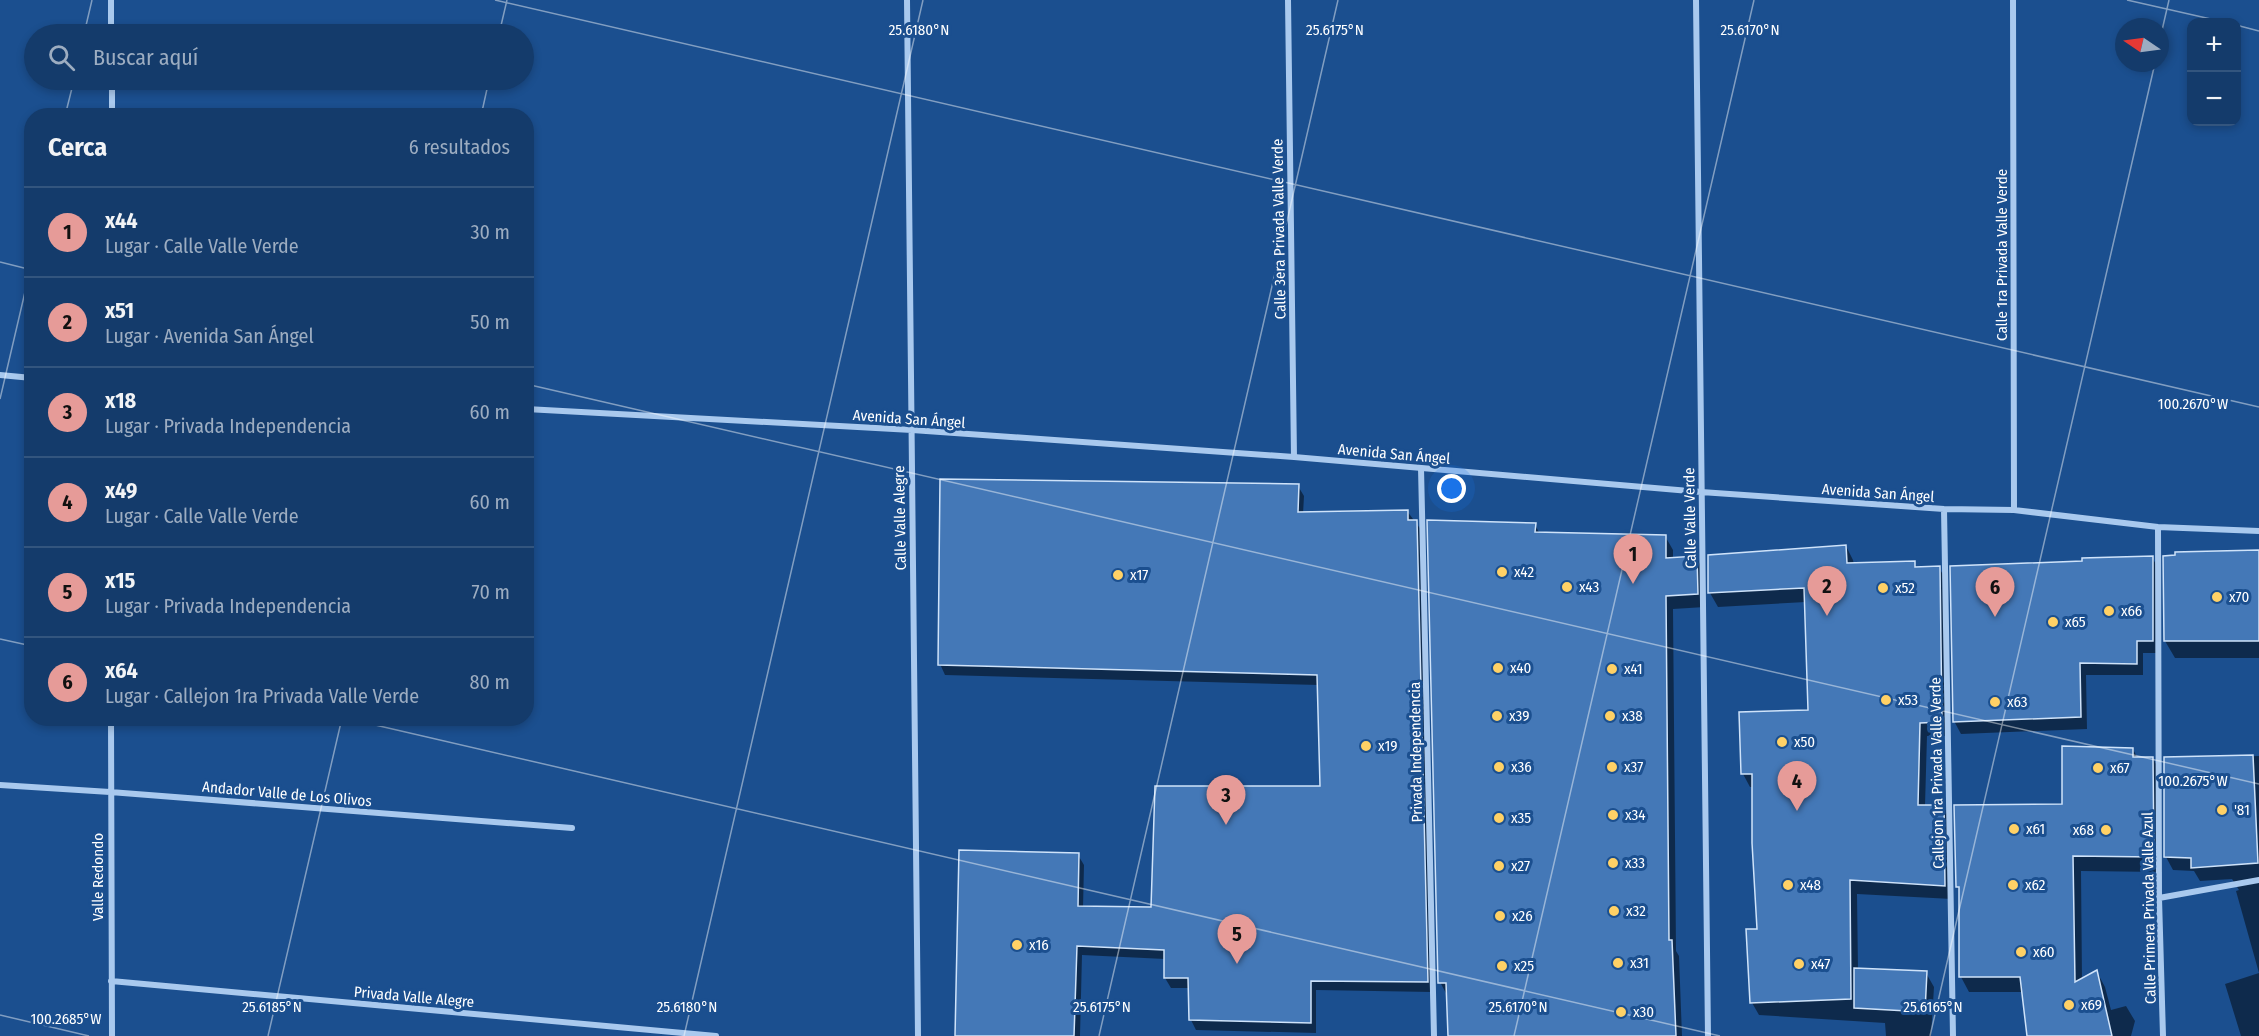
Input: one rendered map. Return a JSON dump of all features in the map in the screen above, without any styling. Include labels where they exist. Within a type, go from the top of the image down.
[{"type":"street","points":[[111,0],[111,24]]},
{"type":"street","name":"Calle Valle Alegre","points":[[907,0],[918,1036]]},
{"type":"street","name":"Calle 3era Privada Valle Verde","points":[[1288,0],[1294,457]]},
{"type":"street","name":"Calle Valle Verde","points":[[1696,0],[1708,1036]]},
{"type":"street","name":"Calle 1ra Privada Valle Verde","points":[[2013,0],[2014,510]]},
{"type":"street","points":[[112,90],[112,108]]},
{"type":"street","points":[[0,375],[24,377]]},
{"type":"street","name":"Avenida San Ángel","points":[[534,409],[912,430],[1294,457],[1701,492],[1944,509],[2014,510],[2158,527],[2259,531]]},
{"type":"street","name":"Privada Independencia","points":[[1421,468],[1434,1036]]},
{"type":"street","name":"Callejon 1ra Privada Valle Verde","points":[[1944,509],[1953,1036]]},
{"type":"street","name":"Calle Primera Privada Valle Azul","points":[[2158,527],[2163,1036]]},
{"type":"street","name":"Valle Redondo","points":[[111,726],[112,1036]]},
{"type":"street","name":"Andador Valle de Los Olivos","points":[[0,785],[572,828]]},
{"type":"street","points":[[2160,898],[2259,880]]},
{"type":"street","name":"Privada Valle Alegre","points":[[111,981],[716,1036]]},
{"type":"building","points":[[940,479],[1299,484],[1298,512],[1408,510],[1408,520],[1417,520],[1428,982],[1311,981],[1311,1023],[1189,1020],[1188,978],[1164,978],[1164,950],[1077,946],[1074,1036],[955,1036],[959,850],[1079,853],[1078,906],[1151,907],[1155,786],[1320,786],[1317,675],[938,665]]},
{"type":"building","points":[[1427,520],[1536,523],[1535,532],[1666,535],[1666,558],[1697,556],[1698,594],[1666,596],[1669,940],[1672,940],[1676,1036],[1448,1036],[1446,983],[1438,983]]},
{"type":"building","points":[[1846,545],[1847,563],[1915,561],[1915,567],[1940,566],[1942,722],[1920,723],[1918,805],[1944,805],[1945,886],[1850,880],[1851,999],[1750,1003],[1746,929],[1757,929],[1752,843],[1752,774],[1741,774],[1739,712],[1808,710],[1804,588],[1708,593],[1708,555]]},
{"type":"building","name":"x70","points":[[2259,550],[2259,641],[2164,641],[2163,556],[2175,555],[2175,552]]},
{"type":"building","points":[[2153,556],[2153,641],[2137,641],[2137,664],[2080,663],[2081,717],[1953,722],[1950,566]]},
{"type":"building","points":[[2062,746],[2133,748],[2133,757],[2153,757],[2154,857],[2073,856],[2075,982],[2097,970],[2112,1036],[2027,1036],[2020,977],[1959,977],[1959,887],[1956,887],[1954,805],[2062,804]]},
{"type":"building","name":"'81","points":[[2253,755],[2258,863],[2191,868],[2191,858],[2164,857],[2164,757]]},
{"type":"building","points":[[1854,968],[1927,971],[1925,1012],[1854,1008]]},
{"type":"place","name":"x42","points":[[1502,572]]},
{"type":"place","name":"x17","points":[[1118,575]]},
{"type":"place","name":"x44","points":[[1633,584]]},
{"type":"place","name":"x43","points":[[1567,587]]},
{"type":"place","name":"x52","points":[[1883,588]]},
{"type":"place","name":"x70","points":[[2217,597]]},
{"type":"place","name":"x66","points":[[2109,611]]},
{"type":"place","name":"x51","points":[[1827,616]]},
{"type":"place","name":"x64","points":[[1995,617]]},
{"type":"place","name":"x65","points":[[2053,622]]},
{"type":"place","name":"x40","points":[[1498,668]]},
{"type":"place","name":"x41","points":[[1612,669]]},
{"type":"place","name":"x53","points":[[1886,700]]},
{"type":"place","name":"x63","points":[[1995,702]]},
{"type":"place","name":"x39","points":[[1497,716]]},
{"type":"place","name":"x38","points":[[1610,716]]},
{"type":"place","name":"x50","points":[[1782,742]]},
{"type":"place","name":"x19","points":[[1366,746]]},
{"type":"place","name":"x36","points":[[1499,767]]},
{"type":"place","name":"x37","points":[[1612,767]]},
{"type":"place","name":"x67","points":[[2098,768]]},
{"type":"place","name":"'81","points":[[2222,810]]},
{"type":"place","name":"x49","points":[[1797,811]]},
{"type":"place","name":"x34","points":[[1613,815]]},
{"type":"place","name":"x35","points":[[1499,818]]},
{"type":"place","name":"x18","points":[[1226,825]]},
{"type":"place","name":"x61","points":[[2014,829]]},
{"type":"place","name":"x68","points":[[2106,830]]},
{"type":"place","name":"x33","points":[[1613,863]]},
{"type":"place","name":"x27","points":[[1499,866]]},
{"type":"place","name":"x48","points":[[1788,885]]},
{"type":"place","name":"x62","points":[[2013,885]]},
{"type":"place","name":"x32","points":[[1614,911]]},
{"type":"place","name":"x26","points":[[1500,916]]},
{"type":"place","name":"x16","points":[[1017,945]]},
{"type":"place","name":"x60","points":[[2021,952]]},
{"type":"place","name":"x31","points":[[1618,963]]},
{"type":"place","name":"x15","points":[[1237,964]]},
{"type":"place","name":"x47","points":[[1799,964]]},
{"type":"place","name":"x25","points":[[1502,966]]},
{"type":"place","name":"x69","points":[[2069,1005]]},
{"type":"place","name":"x30","points":[[1621,1012]]}]
